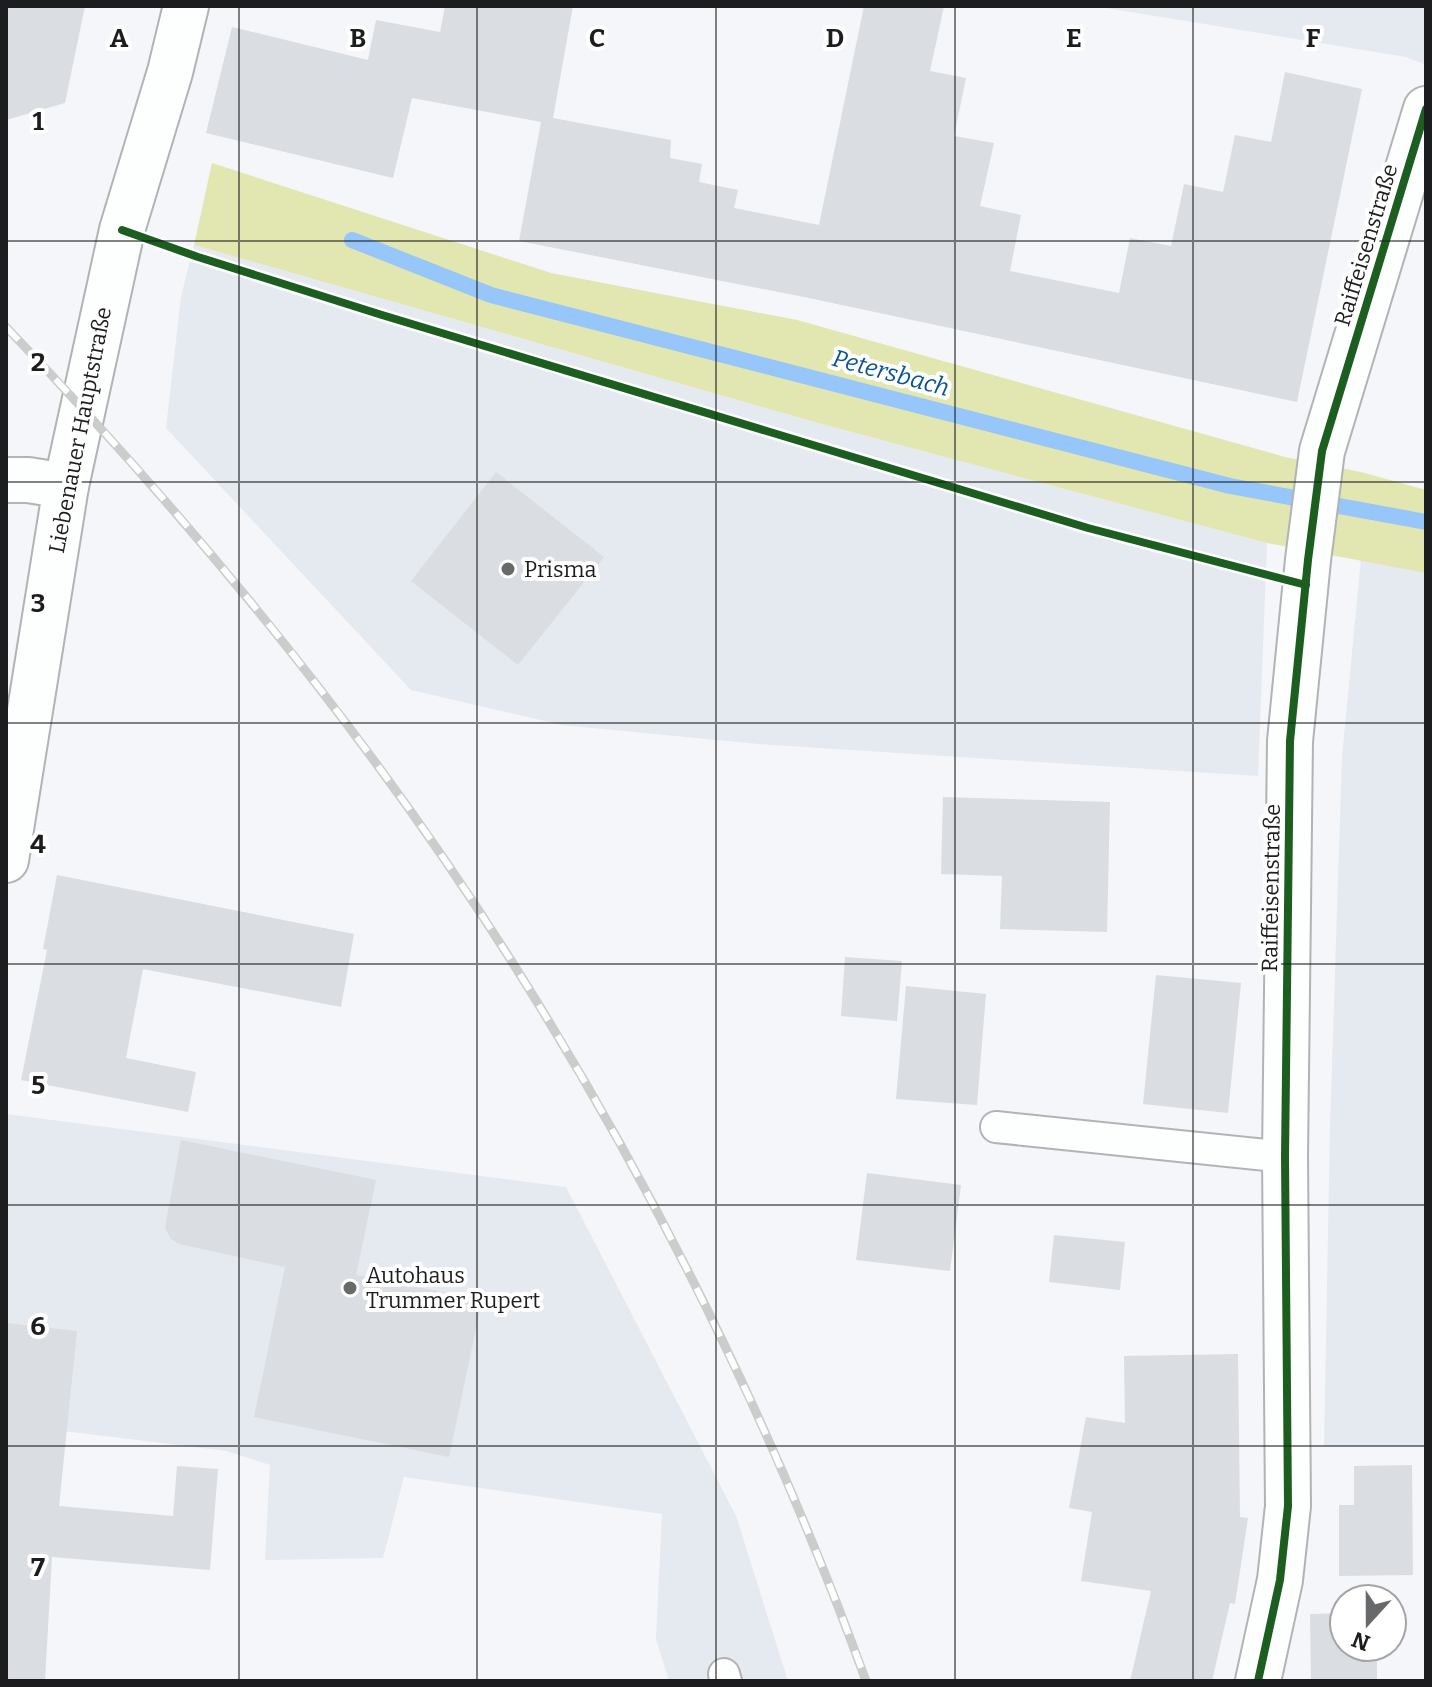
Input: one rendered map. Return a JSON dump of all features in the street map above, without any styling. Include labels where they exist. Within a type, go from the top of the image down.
[{"type":"street","name":"Liebenauer Hauptstraße","points":[[6,860],[66,486],[122,230],[170,72],[186,6]]},
{"type":"street","name":"Raiffeisenstraße","points":[[1258,1681],[1280,1580],[1288,1506],[1285,1157],[1290,741],[1308,560],[1322,451],[1426,109]]},
{"type":"street","points":[[6,480],[66,486]]},
{"type":"lane","points":[[996,1127],[1285,1157]]},
{"type":"shaded area","points":[[1094,6],[1426,6],[1426,65],[1406,57]]},
{"type":"shaded area","points":[[194,245],[822,424],[1267,543],[1258,776],[758,744],[562,725],[411,690],[166,428],[181,297]]},
{"type":"shaded area","points":[[1361,559],[1426,573],[1426,1446],[1324,1446],[1342,757]]},
{"type":"shaded area","points":[[6,1114],[566,1187],[736,1516],[788,1681],[669,1681],[656,1639],[662,1514],[404,1477],[383,1558],[265,1560],[270,1465],[227,1451],[6,1424]]},
{"type":"green space","points":[[212,163],[551,273],[797,320],[1285,457],[1361,472],[1426,490],[1426,573],[1267,543],[822,424],[194,245]]},
{"type":"building","points":[[6,6],[85,6],[65,103],[6,120]]},
{"type":"building","points":[[445,6],[573,6],[553,118],[671,140],[670,158],[702,164],[699,182],[738,190],[734,208],[819,225],[864,6],[944,6],[930,71],[966,78],[954,136],[994,143],[980,206],[1021,215],[1010,271],[1119,293],[1130,238],[1171,246],[1184,184],[1223,192],[1235,135],[1271,142],[1285,72],[1362,89],[1297,402],[804,297],[519,241],[541,122],[412,98],[393,178],[206,133],[232,27],[368,60],[376,20],[440,32]]},
{"type":"building","name":"Prisma","points":[[496,472],[604,557],[518,665],[411,581]]},
{"type":"building","points":[[943,797],[1110,802],[1107,932],[1000,929],[1002,876],[941,874]]},
{"type":"building","points":[[57,875],[354,934],[341,1007],[143,969],[126,1058],[196,1072],[188,1112],[21,1080],[47,950],[43,949]]},
{"type":"building","points":[[845,957],[902,961],[897,1021],[841,1016]]},
{"type":"building","points":[[1156,975],[1241,983],[1228,1113],[1143,1104]]},
{"type":"building","points":[[906,986],[986,994],[977,1105],[896,1099]]},
{"type":"building","name":"Autohaus Trummer Rupert","points":[[181,1140],[376,1180],[356,1275],[482,1300],[449,1457],[254,1417],[285,1267],[179,1244],[171,1239],[165,1228]]},
{"type":"building","points":[[867,1173],[961,1185],[950,1271],[856,1260]]},
{"type":"building","points":[[1054,1235],[1125,1242],[1120,1290],[1049,1282]]},
{"type":"building","points":[[6,1323],[77,1331],[59,1506],[173,1516],[177,1466],[218,1469],[210,1570],[52,1557],[45,1681],[6,1681]]},
{"type":"building","points":[[1238,1354],[1240,1517],[1248,1518],[1235,1604],[1230,1603],[1212,1681],[1130,1681],[1151,1591],[1081,1581],[1092,1512],[1069,1508],[1086,1417],[1125,1423],[1124,1356]]},
{"type":"building","points":[[1412,1465],[1413,1575],[1339,1576],[1339,1505],[1354,1505],[1354,1466]]},
{"type":"building","points":[[1328,1613],[1328,1663],[1377,1663],[1377,1681],[1311,1681],[1310,1614]]},
{"type":"waterway","name":"Petersbach","points":[[352,240],[491,295],[1230,486],[1426,522]]},
{"type":"railway","points":[[6,327],[142,475],[272,628],[394,788],[507,954],[611,1128],[706,1308],[791,1493],[866,1681]]},
{"type":"cycle path","points":[[1258,1681],[1280,1580],[1288,1506],[1285,1157],[1290,741],[1308,560],[1322,451],[1426,109]]},
{"type":"cycle path","points":[[122,230],[382,315],[1088,528],[1306,585]]},
{"type":"place","name":"Prisma","points":[[508,569]]},
{"type":"place","name":"Autohaus Trummer Rupert","points":[[350,1288]]}]
